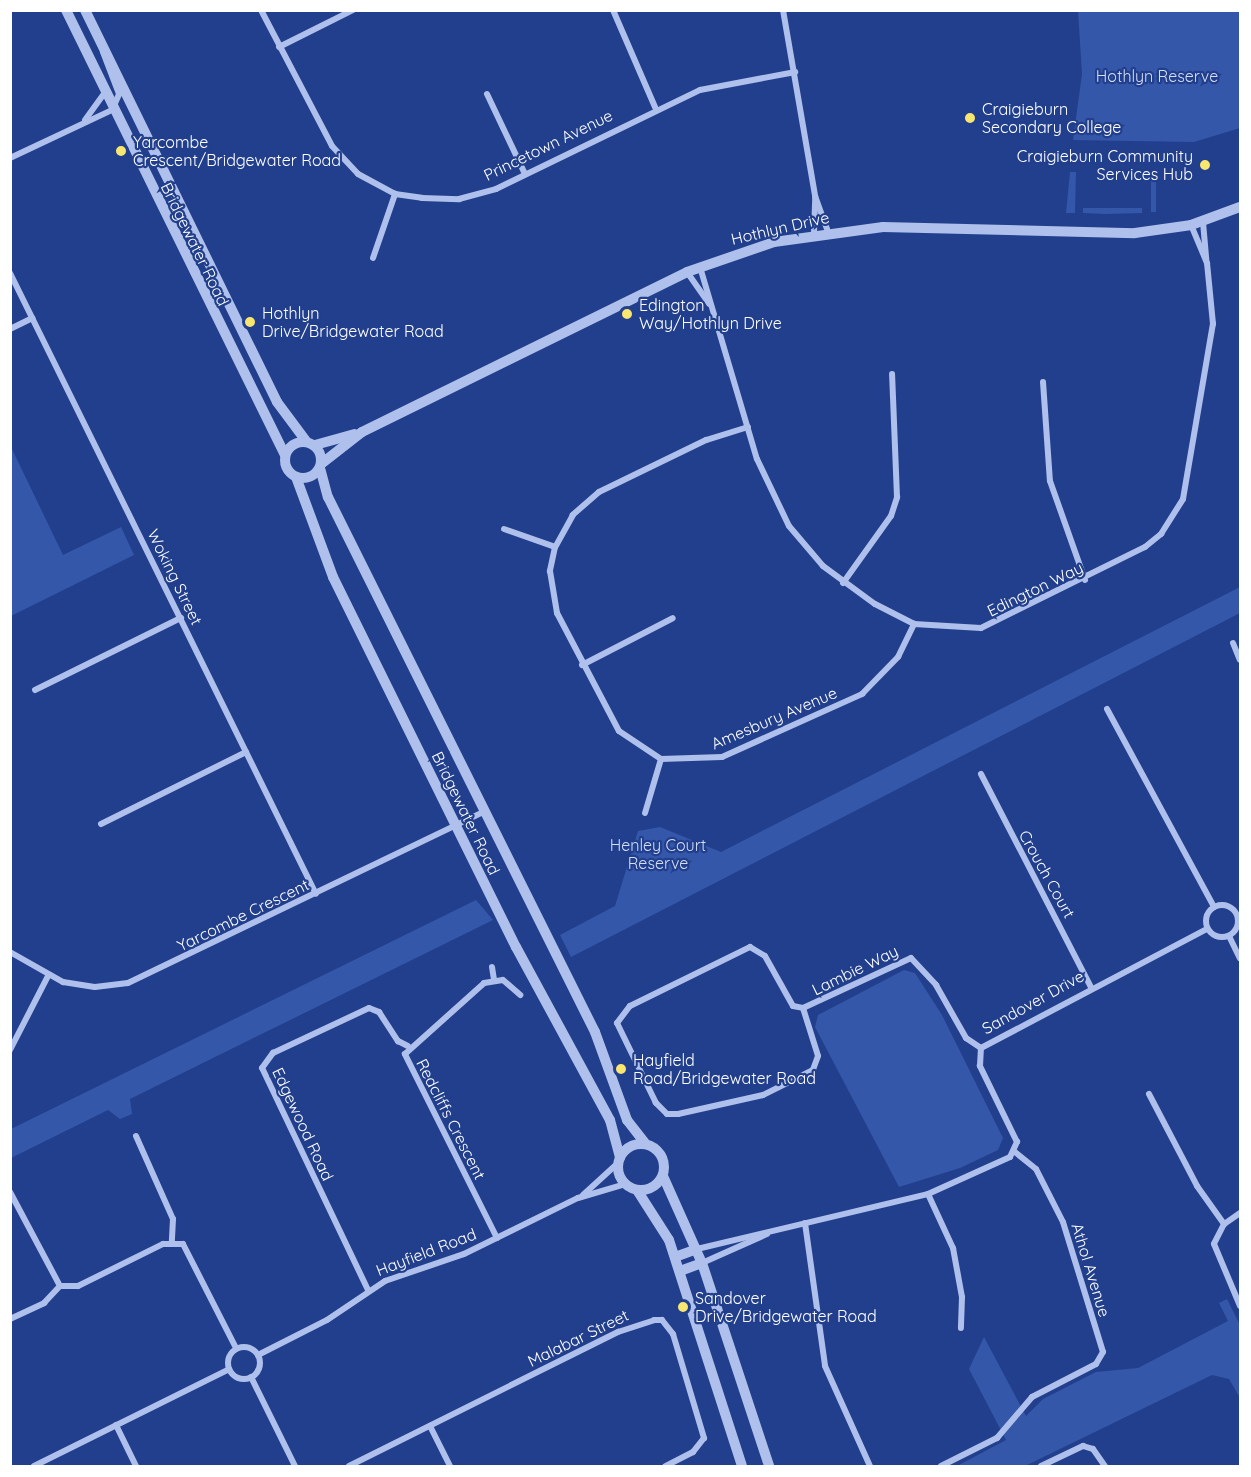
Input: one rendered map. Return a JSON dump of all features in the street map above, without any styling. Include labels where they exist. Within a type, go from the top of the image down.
[{"type":"street","name":"Bridgewater Road","points":[[66,10],[112,111],[285,455]]},
{"type":"street","name":"Bridgewater Road","points":[[85,10],[277,402],[310,443]]},
{"type":"street","name":"Princetown Avenue","points":[[261,10],[332,146],[358,174],[395,194],[459,199],[525,174],[655,107],[710,87],[795,72]]},
{"type":"street","points":[[279,47],[353,10]]},
{"type":"street","points":[[613,10],[655,107]]},
{"type":"street","points":[[783,10],[815,196],[814,233]]},
{"type":"street","points":[[10,158],[112,111],[119,94],[103,58],[102,42]]},
{"type":"street","points":[[82,123],[104,94]]},
{"type":"street","points":[[487,94],[525,174]]},
{"type":"street","points":[[373,258],[395,194]]},
{"type":"street","points":[[815,196],[828,231]]},
{"type":"street","name":"Hothlyn Drive","points":[[320,466],[362,432],[687,272],[700,266],[814,233],[915,226],[1135,234],[1203,222],[1240,207]]},
{"type":"street","points":[[1203,222],[1207,263]]},
{"type":"street","name":"Edington Way","points":[[700,266],[709,304],[734,368],[748,427],[775,505],[803,544],[843,583],[914,624],[981,628],[1085,580],[1145,547],[1161,534],[1183,499],[1211,340],[1207,263],[1191,225]]},
{"type":"street","name":"Edington Way","points":[[687,272],[709,304]]},
{"type":"street","name":"Woking Street","points":[[10,273],[316,894]]},
{"type":"street","points":[[10,329],[33,318]]},
{"type":"street","points":[[843,583],[891,516],[897,497],[892,374]]},
{"type":"street","points":[[1043,382],[1050,481],[1085,580]]},
{"type":"street","points":[[645,813],[661,759],[619,731],[582,665],[552,597],[555,547],[573,515],[599,492],[706,440],[748,427]]},
{"type":"street","name":"Hothlyn Drive","points":[[310,443],[362,432]]},
{"type":"street","points":[[310,443],[320,466],[312,476],[296,477],[286,468],[285,455],[291,446],[310,443]]},
{"type":"street","name":"Bridgewater Road","points":[[320,466],[328,497],[483,812],[595,1032],[627,1120],[645,1143]]},
{"type":"street","name":"Bridgewater Road","points":[[296,477],[313,512],[325,560],[456,825],[610,1120],[619,1161]]},
{"type":"street","points":[[504,529],[555,547]]},
{"type":"street","points":[[35,690],[181,618]]},
{"type":"street","points":[[582,665],[674,618]]},
{"type":"street","name":"Amesbury Avenue","points":[[661,759],[722,757],[847,703],[887,672],[914,624]]},
{"type":"street","points":[[1233,643],[1240,660]]},
{"type":"street","points":[[1107,709],[1214,907]]},
{"type":"street","points":[[102,824],[246,752]]},
{"type":"street","name":"Crouch Court","points":[[981,774],[1091,987]]},
{"type":"street","name":"Yarcombe Crescent","points":[[10,952],[48,976],[95,987],[138,980],[483,812]]},
{"type":"street","points":[[1225,905],[1238,913],[1238,925],[1229,936],[1218,937],[1207,929],[1205,918],[1214,907],[1225,905]]},
{"type":"street","name":"Sandover Drive","points":[[1015,1152],[1014,1134],[980,1066],[981,1048],[1091,987],[1207,929]]},
{"type":"street","points":[[1229,936],[1240,959]]},
{"type":"street","points":[[750,947],[765,956],[793,1006],[803,1008],[818,1056],[813,1070],[764,1095],[678,1114],[667,1114],[656,1103],[617,1023],[630,1006],[750,947]]},
{"type":"street","name":"Lambie Way","points":[[803,1008],[911,958],[936,985],[966,1038],[981,1048]]},
{"type":"street","points":[[492,967],[494,979],[520,994]]},
{"type":"street","points":[[10,1050],[48,976]]},
{"type":"street","name":"Redcliffs Crescent","points":[[494,979],[440,1027],[408,1046],[407,1064],[497,1238]]},
{"type":"street","name":"Edgewood Road","points":[[368,1290],[262,1068],[273,1053],[369,1008],[380,1012],[398,1041],[408,1046]]},
{"type":"street","points":[[1149,1094],[1197,1186],[1224,1224]]},
{"type":"street","points":[[136,1136],[173,1219],[172,1241]]},
{"type":"street","points":[[742,1467],[675,1257],[656,1214],[637,1190],[626,1184],[619,1161],[630,1146],[645,1143],[662,1155],[663,1176],[697,1249],[769,1467]]},
{"type":"street","points":[[675,1257],[697,1249],[928,1194],[1015,1152]]},
{"type":"street","name":"Athol Avenue","points":[[941,1467],[997,1438],[1032,1397],[1096,1364],[1102,1352],[1063,1222],[1036,1168],[1015,1152]]},
{"type":"street","name":"Hayfield Road","points":[[578,1198],[619,1161]]},
{"type":"street","points":[[637,1190],[654,1186],[663,1176]]},
{"type":"street","name":"Hayfield Road","points":[[258,1355],[327,1320],[368,1290],[497,1238],[578,1198],[626,1184]]},
{"type":"street","points":[[10,1192],[60,1286]]},
{"type":"street","points":[[928,1194],[959,1271],[961,1328]]},
{"type":"street","points":[[1240,1214],[1224,1224],[1214,1251],[1240,1306]]},
{"type":"street","points":[[805,1223],[825,1366],[870,1467]]},
{"type":"street","points":[[680,1272],[772,1231]]},
{"type":"street","points":[[10,1319],[44,1303],[60,1286],[78,1286],[172,1241]]},
{"type":"street","points":[[172,1241],[190,1252],[237,1348]]},
{"type":"street","name":"Malabar Street","points":[[349,1467],[618,1332],[662,1320],[673,1334],[704,1438],[693,1452],[665,1467]]},
{"type":"street","points":[[248,1347],[258,1355],[259,1366],[251,1377],[239,1378],[229,1369],[228,1358],[237,1348],[248,1347]]},
{"type":"street","points":[[34,1467],[229,1369]]},
{"type":"street","points":[[251,1377],[295,1467]]},
{"type":"street","points":[[116,1425],[136,1467]]},
{"type":"street","points":[[430,1426],[450,1467]]},
{"type":"street","points":[[1041,1467],[1083,1446],[1093,1449],[1105,1467]]},
{"type":"green space","name":"Hothlyn Reserve","points":[[1078,11],[1240,11],[1240,128],[1194,142],[1073,140],[1082,74]]},
{"type":"green space","points":[[1070,172],[1076,172],[1075,213],[1066,213]]},
{"type":"green space","points":[[1151,173],[1156,173],[1156,212],[1151,212]]},
{"type":"green space","points":[[1083,208],[1142,208],[1142,213],[1083,213]]},
{"type":"green space","points":[[11,447],[63,555],[121,527],[134,555],[11,616]]},
{"type":"green space","name":"Henley Court Reserve","points":[[1240,587],[1240,613],[571,957],[560,935],[615,906],[638,831],[660,827],[721,852]]},
{"type":"green space","points":[[476,900],[493,920],[130,1099],[132,1114],[120,1119],[108,1110],[11,1158],[11,1129]]},
{"type":"green space","points":[[904,970],[915,973],[942,1015],[1003,1138],[998,1150],[960,1168],[899,1187],[815,1027],[818,1015]]},
{"type":"green space","points":[[1227,1299],[1240,1325],[1240,1398],[1229,1379],[1212,1375],[1025,1466],[957,1466],[1006,1440],[969,1369],[984,1337],[1026,1416],[1043,1399],[1096,1372],[1138,1368],[1228,1321],[1219,1303]]},
{"type":"place","name":"Craigieburn Secondary College","points":[[970,118]]},
{"type":"place","name":"Yarcombe Crescent/Bridgewater Road","points":[[121,151]]},
{"type":"place","name":"Craigieburn Community Services Hub","points":[[1205,165]]},
{"type":"place","name":"Edington Way/Hothlyn Drive","points":[[627,314]]},
{"type":"place","name":"Hothlyn Drive/Bridgewater Road","points":[[250,322]]},
{"type":"place","name":"Hayfield Road/Bridgewater Road","points":[[621,1069]]},
{"type":"place","name":"Sandover Drive/Bridgewater Road","points":[[683,1307]]}]
